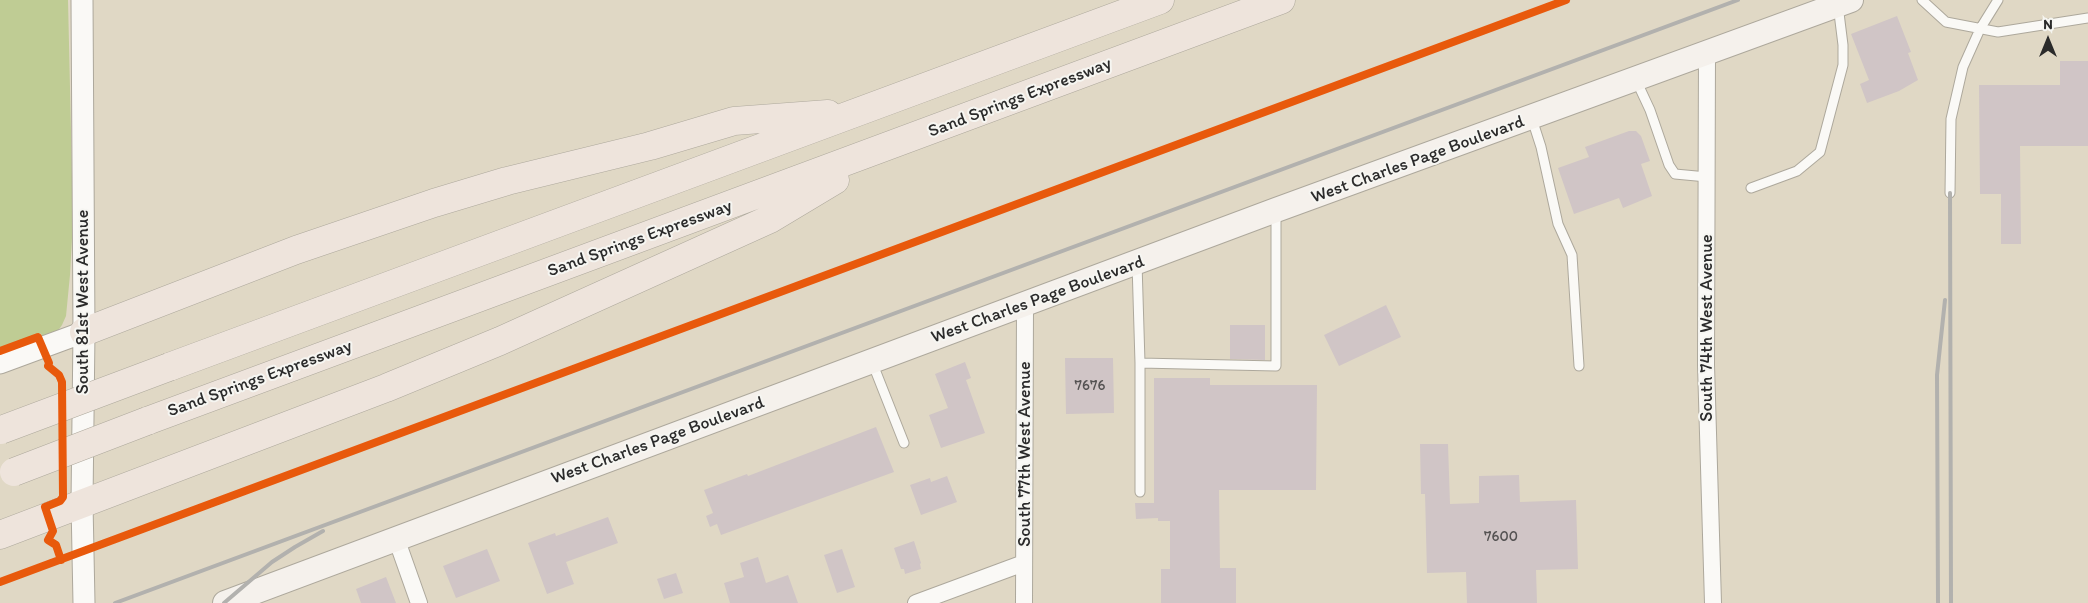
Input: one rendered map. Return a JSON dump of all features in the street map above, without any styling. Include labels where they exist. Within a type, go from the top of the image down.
[{"type":"highway","points":[[0,430],[1160,0]]},
{"type":"highway","name":"Sand Springs Expressway","points":[[7,475],[147,421],[1281,0]]},
{"type":"highway","points":[[84,332],[296,250],[434,203],[507,181],[650,146],[734,121],[862,111]]},
{"type":"highway","points":[[0,535],[386,388],[500,341],[770,219],[889,146]]},
{"type":"main road","name":"West Charles Page Boulevard","points":[[225,603],[1276,210],[1636,80],[1845,2]]},
{"type":"street","name":"South 81st West Avenue","points":[[82,0],[84,332],[82,503],[84,603]]},
{"type":"street","name":"South 74th West Avenue","points":[[1707,54],[1706,365],[1713,603]]},
{"type":"street","name":"South 77th West Avenue","points":[[1024,603],[1025,304]]},
{"type":"street","points":[[0,363],[84,332]]},
{"type":"street","points":[[396,538],[419,603]]},
{"type":"street","points":[[916,603],[1024,563]]},
{"type":"lane","points":[[1922,0],[1946,22],[1998,32],[2088,18]]},
{"type":"lane","points":[[1950,193],[1951,119],[1963,67],[1980,29],[1998,0]]},
{"type":"lane","points":[[1751,188],[1797,171],[1820,152],[1844,64],[1845,2]]},
{"type":"lane","points":[[1636,80],[1650,110],[1669,166],[1675,174],[1706,176]]},
{"type":"lane","points":[[1532,118],[1541,147],[1558,224],[1572,255],[1579,366]]},
{"type":"lane","points":[[1140,363],[1276,366],[1276,210]]},
{"type":"lane","points":[[1137,263],[1140,363],[1140,492]]},
{"type":"lane","points":[[872,361],[904,443]]},
{"type":"green space","points":[[0,0],[68,0],[73,220],[66,316],[62,325],[57,332],[43,337],[40,333],[0,348]]},
{"type":"building","points":[[1897,16],[1911,52],[1908,53],[1918,80],[1899,91],[1867,103],[1860,84],[1869,80],[1851,34]]},
{"type":"building","points":[[2060,61],[2088,61],[2088,146],[2020,146],[2021,244],[2001,244],[2001,194],[1980,194],[1979,85],[2060,85]]},
{"type":"building","points":[[1629,131],[1636,131],[1641,136],[1650,161],[1641,164],[1652,196],[1623,208],[1619,198],[1574,214],[1558,168],[1589,157],[1585,147]]},
{"type":"building","points":[[1386,305],[1401,337],[1339,366],[1324,335]]},
{"type":"building","points":[[1230,325],[1265,325],[1265,360],[1230,359]]},
{"type":"building","points":[[1065,358],[1113,358],[1114,413],[1066,414]]},
{"type":"building","points":[[965,362],[971,378],[966,380],[985,433],[941,448],[929,415],[948,408],[935,374]]},
{"type":"building","points":[[1154,378],[1210,378],[1210,385],[1317,385],[1316,490],[1219,490],[1220,568],[1236,568],[1236,603],[1161,603],[1161,569],[1170,569],[1170,521],[1158,521],[1158,518],[1136,519],[1135,503],[1154,503]]},
{"type":"building","points":[[876,427],[894,472],[721,535],[717,524],[710,527],[706,516],[713,513],[704,490],[747,474],[748,476]]},
{"type":"building","points":[[1420,444],[1448,444],[1450,504],[1479,503],[1479,476],[1519,475],[1520,502],[1576,500],[1578,569],[1536,570],[1537,603],[1467,603],[1466,572],[1427,573],[1425,494],[1421,494]]},
{"type":"building","points":[[947,476],[957,502],[921,515],[910,485],[930,478],[931,482]]},
{"type":"building","points":[[608,517],[618,543],[566,562],[574,584],[547,594],[528,543],[555,533],[556,536]]},
{"type":"building","points":[[914,541],[921,569],[905,574],[904,569],[901,569],[894,548]]},
{"type":"building","points":[[487,549],[500,581],[456,598],[443,566]]},
{"type":"building","points":[[842,549],[855,587],[837,593],[824,555]]},
{"type":"building","points":[[758,557],[766,583],[788,575],[798,603],[730,603],[724,583],[744,577],[740,563]]},
{"type":"building","points":[[676,573],[683,593],[664,599],[657,579]]},
{"type":"building","points":[[386,577],[396,603],[361,603],[356,589]]},
{"type":"railway","points":[[115,603],[1738,0]]},
{"type":"railway","points":[[1950,193],[1951,603]]},
{"type":"railway","points":[[1938,603],[1937,375],[1945,300]]},
{"type":"railway","points":[[224,603],[272,562],[323,531]]},
{"type":"cycle path","points":[[0,582],[1566,0]]},
{"type":"cycle path","points":[[0,351],[38,337],[49,363],[48,366],[59,375],[62,382],[63,497],[60,501],[45,507],[53,531],[48,540],[56,545],[61,560]]}]
